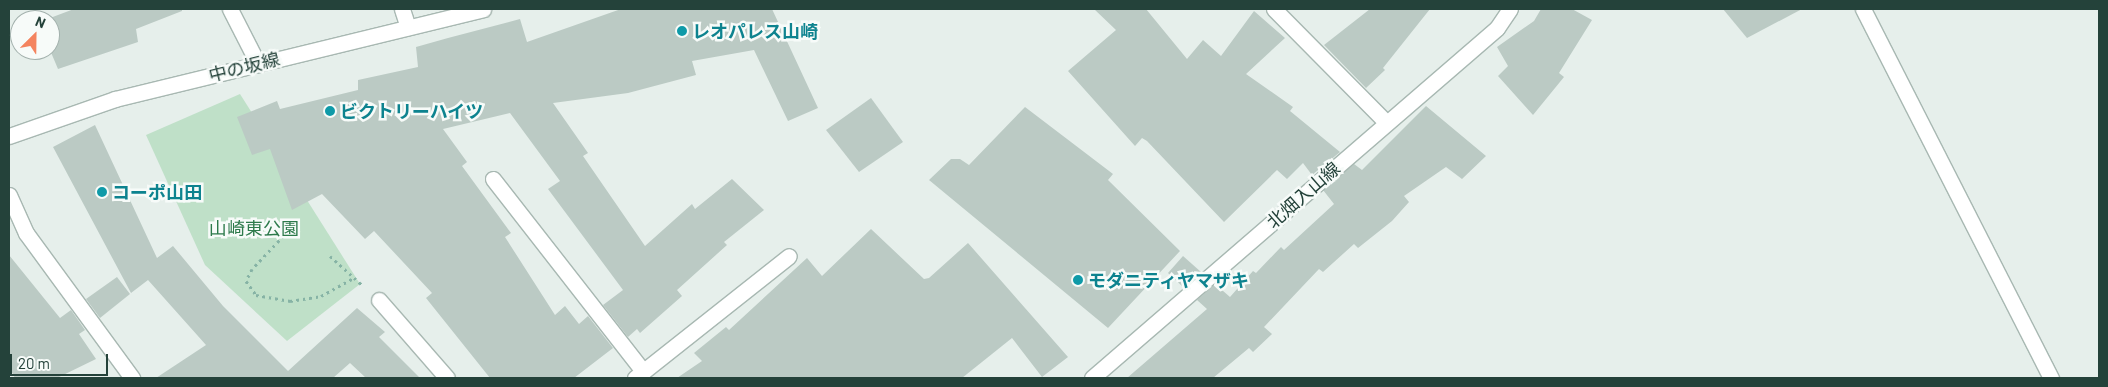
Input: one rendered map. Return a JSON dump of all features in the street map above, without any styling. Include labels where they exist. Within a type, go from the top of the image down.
[{"type":"street","points":[[230,9],[258,64]]},
{"type":"street","points":[[402,9],[408,27]]},
{"type":"street","name":"中の坂線","points":[[9,136],[115,99],[482,9]]},
{"type":"street","points":[[1274,9],[1386,122]]},
{"type":"street","name":"北畑入山線","points":[[1092,378],[1497,28],[1510,9]]},
{"type":"street","points":[[1863,9],[2052,378]]},
{"type":"street","points":[[493,179],[639,375],[789,256]]},
{"type":"street","points":[[9,195],[26,233],[132,378]]},
{"type":"street","points":[[378,300],[447,378]]},
{"type":"path","points":[[282,223],[288,231],[252,269],[246,281],[256,295],[290,300],[321,296],[354,278]]},
{"type":"path","points":[[330,256],[378,300]]},
{"type":"green space","name":"山崎東公園","points":[[240,94],[360,284],[287,341],[205,265],[146,135]]},
{"type":"building","points":[[74,9],[182,9],[182,11],[136,29],[138,42],[58,69],[54,60],[60,60],[60,14]]},
{"type":"building","points":[[621,9],[772,9],[818,108],[788,121],[754,50],[692,61],[696,75],[628,93],[553,103],[588,153],[583,156],[645,246],[692,204],[695,209],[732,179],[764,210],[724,242],[727,245],[677,290],[682,296],[640,333],[637,329],[628,337],[603,305],[623,290],[548,189],[560,181],[510,113],[443,129],[467,162],[462,166],[511,233],[505,237],[555,315],[565,306],[579,324],[588,316],[613,348],[574,378],[490,378],[426,298],[432,293],[374,231],[365,239],[322,194],[292,210],[270,149],[252,155],[237,117],[277,101],[280,109],[358,90],[358,80],[418,67],[416,47],[448,38],[520,19],[527,42]]},
{"type":"building","points":[[1094,9],[1146,9],[1187,59],[1203,40],[1221,56],[1254,11],[1285,38],[1246,74],[1293,107],[1290,111],[1340,152],[1312,175],[1303,163],[1287,179],[1277,170],[1224,222],[1147,141],[1142,138],[1135,146],[1068,71],[1116,30]]},
{"type":"building","points":[[1370,9],[1430,9],[1383,68],[1385,70],[1366,88],[1324,45]]},
{"type":"building","points":[[1541,9],[1572,9],[1592,20],[1559,73],[1564,77],[1533,115],[1498,76],[1508,66],[1497,47],[1534,21]]},
{"type":"building","points":[[1723,9],[1802,9],[1747,38]]},
{"type":"building","points":[[871,98],[903,142],[859,172],[826,130]]},
{"type":"building","points":[[1426,106],[1486,156],[1462,179],[1446,167],[1404,196],[1409,202],[1392,221],[1358,248],[1354,244],[1323,272],[1319,269],[1264,327],[1272,334],[1253,352],[1249,348],[1213,378],[1127,378],[1207,309],[1197,300],[1215,284],[1230,297],[1253,271],[1256,273],[1281,247],[1284,250],[1334,204],[1323,190],[1354,164],[1362,170]]},
{"type":"building","points":[[1025,107],[1113,174],[1108,180],[1180,251],[1108,328],[929,180],[951,159],[960,159],[969,165]]},
{"type":"building","points":[[95,125],[157,258],[173,246],[223,306],[288,371],[357,308],[385,332],[379,337],[420,378],[366,378],[350,363],[333,378],[156,378],[206,345],[148,280],[131,293],[53,147]]},
{"type":"building","points":[[871,229],[924,279],[929,278],[968,243],[1068,357],[1042,377],[1012,338],[962,378],[677,378],[702,361],[694,353],[726,327],[729,330],[807,258],[822,276]]},
{"type":"building","points":[[9,255],[60,318],[71,310],[85,330],[79,334],[96,359],[57,378],[15,378],[9,367]]},
{"type":"building","points":[[1183,256],[1201,272],[1183,287],[1168,273]]},
{"type":"building","points":[[117,277],[130,294],[100,318],[86,299]]},
{"type":"place","name":"レオパレス山崎","points":[[682,31]]},
{"type":"place","name":"ビクトリーハイツ","points":[[330,111]]},
{"type":"place","name":"コーポ山田","points":[[102,192]]},
{"type":"place","name":"モダニティヤマザキ","points":[[1078,280]]}]
